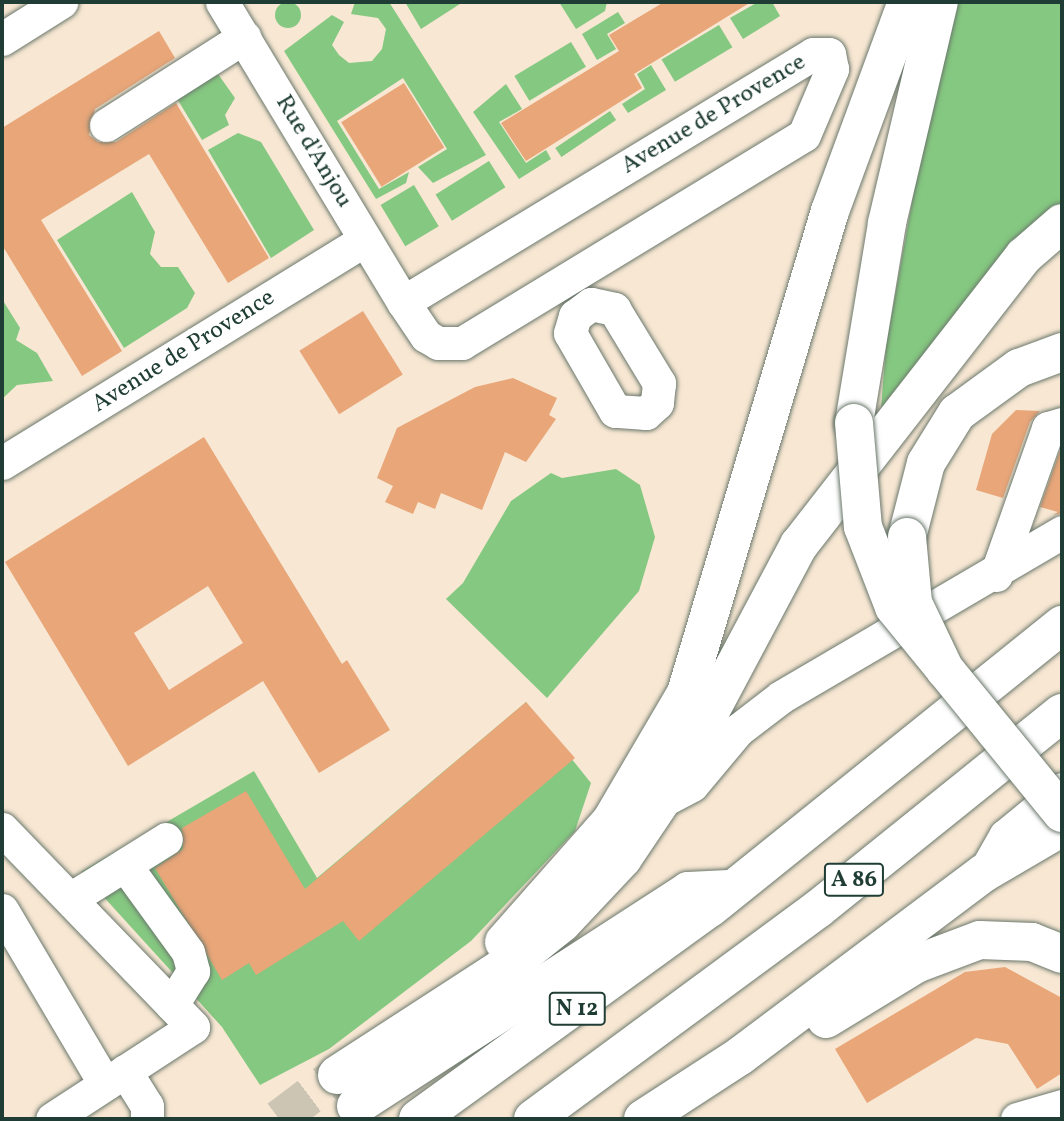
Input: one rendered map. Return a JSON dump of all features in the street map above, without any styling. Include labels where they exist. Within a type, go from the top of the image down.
[{"type":"main road","points":[[729,889],[688,891],[347,1090],[440,1005],[578,864],[617,811],[686,693],[830,211],[907,2]]},
{"type":"main road","points":[[939,2],[887,223],[855,423],[857,493],[873,558],[894,607],[1062,813]]},
{"type":"main road","points":[[440,1005],[481,985],[562,923],[623,858],[660,802],[799,545],[1024,257],[1062,223]]},
{"type":"main road","points":[[945,670],[913,603],[907,537],[926,463],[957,413],[1019,368],[1062,352]]},
{"type":"main road","name":"A 86","points":[[729,889],[1062,625]]},
{"type":"main road","name":"A 86","points":[[533,1119],[818,909],[1062,713]]},
{"type":"main road","points":[[643,1119],[740,1056],[984,873],[1062,827]]},
{"type":"main road","name":"N 12","points":[[418,1119],[594,997],[729,889]]},
{"type":"main road","points":[[740,1056],[757,1058],[776,1049],[946,949],[1008,938],[1062,954]]},
{"type":"street","points":[[2,39],[61,2]]},
{"type":"street","name":"Rue d'Anjou","points":[[222,2],[403,302]]},
{"type":"street","points":[[106,125],[244,37]]},
{"type":"street","name":"Avenue de Provence","points":[[813,54],[829,54],[832,69],[804,135],[573,294],[462,343],[426,336],[403,302],[813,54]]},
{"type":"street","name":"Avenue de Provence","points":[[2,463],[366,240]]},
{"type":"street","points":[[996,575],[1048,428],[1062,424]]},
{"type":"street","points":[[660,802],[692,785],[738,730],[781,697],[996,575],[1062,532]]},
{"type":"street","points":[[984,873],[1005,836],[1062,789]]},
{"type":"street","points":[[2,829],[183,1016]]},
{"type":"street","points":[[70,899],[166,839]]},
{"type":"street","points":[[52,1119],[115,1078],[183,1016],[193,971],[188,952],[125,864]]},
{"type":"street","points":[[2,910],[115,1078],[147,1106],[147,1119]]},
{"type":"street","points":[[1017,1119],[1062,1106]]},
{"type":"green space","points":[[288,2],[297,6],[301,15],[297,24],[288,28],[279,24],[275,15],[279,6]]},
{"type":"green space","points":[[355,2],[389,2],[486,155],[433,183],[418,167],[447,149],[403,78],[337,121],[379,189],[409,172],[406,183],[376,199],[284,51],[332,15],[344,22],[332,45],[339,55],[349,63],[372,61],[382,49],[386,29],[378,18],[351,14]]},
{"type":"green space","points":[[405,2],[463,2],[421,29]]},
{"type":"green space","points":[[559,2],[607,2],[605,11],[576,29]]},
{"type":"green space","points":[[758,2],[772,2],[780,16],[743,39],[730,18]]},
{"type":"green space","points":[[957,2],[1062,2],[1062,203],[1037,221],[979,286],[881,408],[886,345],[928,114]]},
{"type":"green space","points":[[618,12],[625,23],[607,34],[616,49],[597,60],[582,34]]},
{"type":"green space","points":[[719,25],[732,47],[675,82],[662,60]]},
{"type":"green space","points":[[571,42],[586,67],[529,101],[514,76]]},
{"type":"green space","points":[[651,65],[666,90],[628,113],[622,104],[645,89],[637,74]]},
{"type":"green space","points":[[213,67],[235,98],[225,115],[229,125],[202,140],[173,92]]},
{"type":"green space","points":[[506,84],[522,109],[499,122],[526,163],[546,150],[551,159],[519,179],[473,112]]},
{"type":"green space","points":[[610,111],[616,120],[561,157],[555,148]]},
{"type":"green space","points":[[238,133],[261,142],[314,230],[271,258],[208,150]]},
{"type":"green space","points":[[489,161],[505,187],[452,221],[436,194]]},
{"type":"green space","points":[[414,185],[439,226],[405,246],[381,205]]},
{"type":"green space","points":[[132,192],[155,232],[150,254],[161,267],[178,267],[195,293],[187,308],[124,348],[57,240]]},
{"type":"green space","points":[[2,299],[20,328],[16,340],[37,353],[53,381],[17,385],[2,399]]},
{"type":"green space","points":[[616,469],[640,485],[655,537],[639,591],[547,698],[446,599],[463,583],[511,501],[551,473],[562,478]]},
{"type":"green space","points":[[526,702],[591,783],[575,831],[471,941],[329,1049],[260,1085],[222,1027],[81,872],[254,771],[317,878]]},
{"type":"building","points":[[664,2],[751,2],[634,74],[642,88],[526,161],[501,123],[619,51],[609,35]]},
{"type":"building","points":[[159,31],[175,58],[95,109],[89,135],[98,142],[116,142],[176,103],[269,258],[228,283],[149,154],[41,220],[122,351],[82,376],[2,245],[2,128]]},
{"type":"building","points":[[404,83],[444,147],[382,187],[341,122]]},
{"type":"building","points":[[363,311],[403,375],[339,414],[299,351]]},
{"type":"building","points":[[513,378],[557,398],[549,415],[556,419],[526,462],[505,452],[482,510],[441,493],[435,509],[418,502],[413,514],[385,502],[393,486],[377,478],[397,428],[475,387]]},
{"type":"building","points":[[1016,410],[1040,411],[1030,422],[1003,498],[976,490],[992,434]]},
{"type":"building","points":[[204,437],[342,664],[347,660],[390,730],[319,773],[263,681],[128,766],[5,562]],"holes":[[[208,586],[243,643],[169,690],[134,633]]]},
{"type":"building","points":[[1062,445],[1062,513],[1053,515],[1058,512],[1040,507]]},
{"type":"building","points":[[526,702],[575,758],[359,941],[343,921],[256,975],[249,963],[222,980],[155,868],[183,849],[182,828],[246,791],[305,889]]},
{"type":"building","points":[[1005,967],[1062,998],[1062,1073],[1037,1089],[1008,1044],[976,1038],[867,1103],[835,1049],[965,972]]},
{"type":"tunnel","points":[[279,1119],[337,1075]]}]
